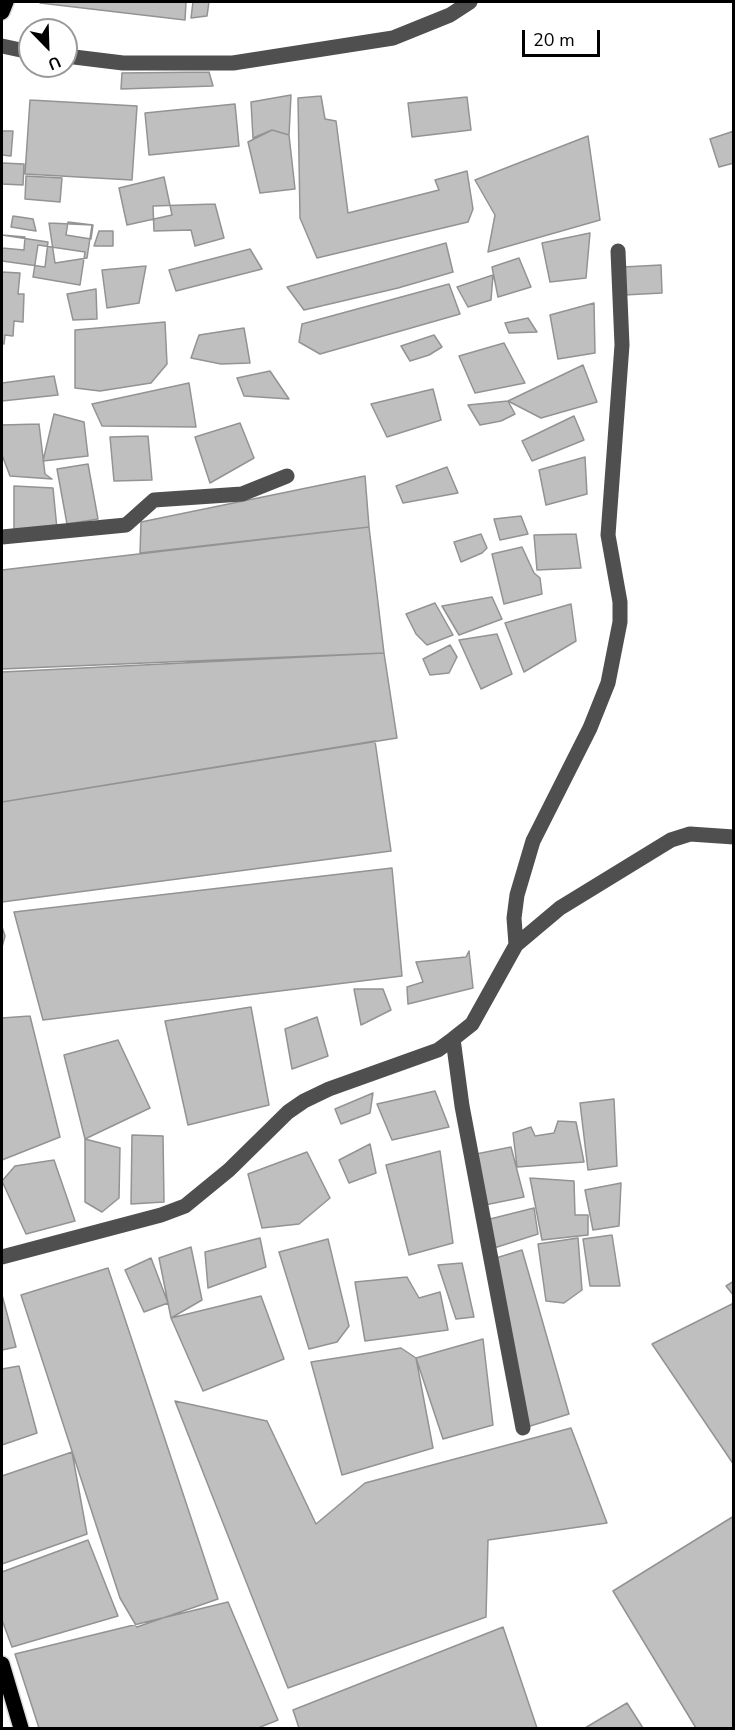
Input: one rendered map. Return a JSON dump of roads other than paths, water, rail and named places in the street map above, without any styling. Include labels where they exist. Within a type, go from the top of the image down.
[{"type":"main road","points":[[2,12],[6,2]]},
{"type":"main road","points":[[2,1664],[21,1728]]},
{"type":"street","points":[[78,57],[123,63],[232,63],[393,38],[450,15],[470,2]]},
{"type":"street","points":[[2,46],[18,49]]},
{"type":"street","points":[[516,945],[514,918],[517,895],[533,841],[590,728],[608,684],[620,622],[620,602],[608,535],[622,345],[618,251]]},
{"type":"street","points":[[2,537],[126,525],[154,500],[242,494],[287,476]]},
{"type":"street","points":[[2,1257],[161,1215],[185,1206],[229,1170],[288,1112],[304,1101],[330,1089],[438,1050],[472,1024],[516,945],[560,908],[596,888],[656,847],[690,834],[734,837]]},
{"type":"street","points":[[453,1039],[462,1106],[523,1428]]}]
